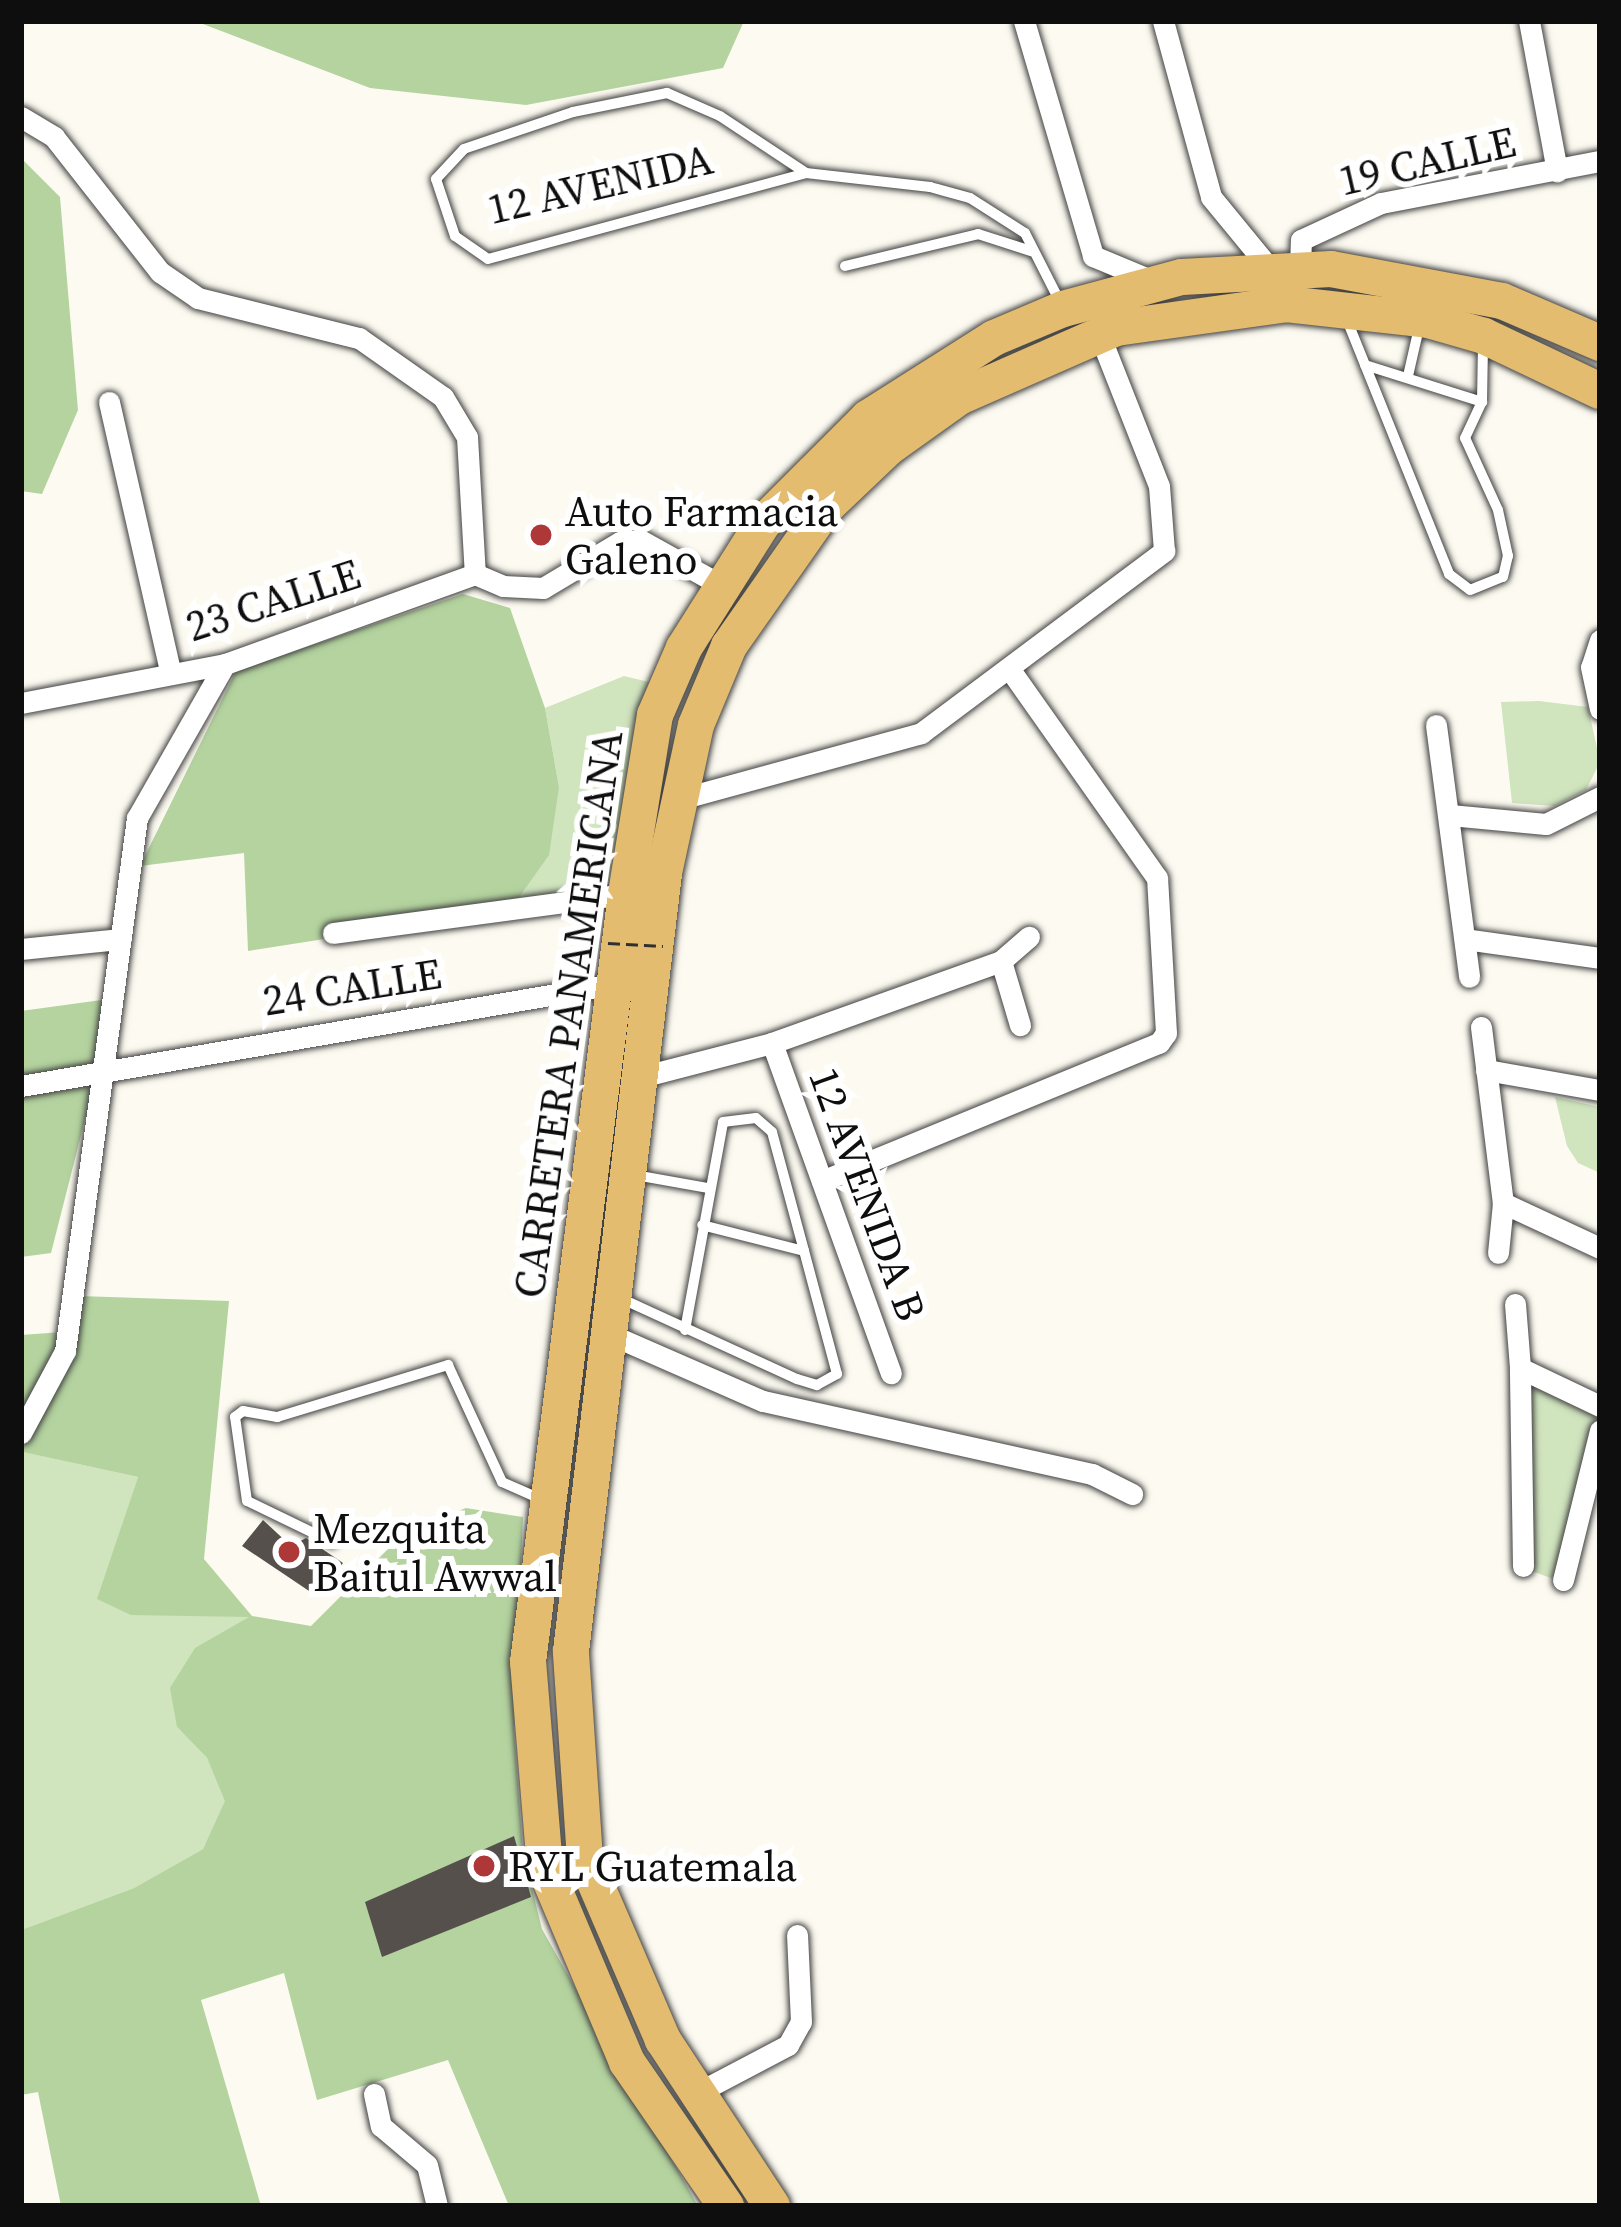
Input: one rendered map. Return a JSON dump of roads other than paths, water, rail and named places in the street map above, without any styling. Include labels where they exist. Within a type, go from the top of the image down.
[{"type":"highway","name":"CARRETERA PANAMERICANA","points":[[726,2206],[627,2062],[545,1868],[528,1662],[626,894],[656,715],[719,584],[775,509],[868,418],[929,374],[1063,308],[1158,283],[1286,268],[1418,280],[1502,301],[1600,343]]},
{"type":"highway","name":"CARRETERA PANAMERICANA","points":[[772,2206],[663,2040],[585,1859],[571,1651],[637,1078],[680,799],[696,725],[729,646],[827,506],[959,397],[1100,334],[1200,310],[1286,304],[1420,320],[1484,336],[1600,391]]},
{"type":"street","points":[[1024,21],[1093,256],[1158,283]]},
{"type":"street","points":[[1163,21],[1211,197],[1286,268]]},
{"type":"street","points":[[1529,21],[1557,171]]},
{"type":"street","points":[[21,117],[53,137],[160,272],[198,298],[359,338],[443,397],[467,437],[476,574],[543,588],[620,542],[640,540],[719,584]]},
{"type":"street","points":[[21,134],[53,137]]},
{"type":"street","name":"19 CALLE","points":[[1286,268],[1301,240],[1381,203],[1600,160]]},
{"type":"street","points":[[680,799],[921,733],[1011,671],[1164,551],[1159,486],[1100,334]]},
{"type":"street","points":[[109,402],[170,671]]},
{"type":"street","name":"23 CALLE","points":[[21,703],[225,664],[476,574]]},
{"type":"street","points":[[1600,640],[1591,667],[1600,709]]},
{"type":"street","points":[[21,1433],[65,1351],[137,818],[225,664]]},
{"type":"street","points":[[822,1181],[1159,1043],[1166,1033],[1157,878],[1011,671]]},
{"type":"street","points":[[1436,725],[1469,977]]},
{"type":"street","points":[[1450,815],[1546,824],[1600,797]]},
{"type":"street","points":[[333,932],[626,894]]},
{"type":"street","points":[[637,1078],[772,1043],[1001,962],[1029,938]]},
{"type":"street","points":[[21,949],[120,939]]},
{"type":"street","points":[[1465,939],[1600,958]]},
{"type":"street","points":[[1001,962],[1020,1025]]},
{"type":"street","name":"24 CALLE","points":[[21,1086],[102,1067],[614,984]]},
{"type":"street","points":[[1481,1028],[1502,1203],[1498,1253]]},
{"type":"street","name":"12 AVENIDA B","points":[[772,1043],[891,1373]]},
{"type":"street","points":[[1486,1070],[1600,1090]]},
{"type":"street","points":[[1502,1203],[1600,1248]]},
{"type":"street","points":[[1515,1304],[1523,1566]]},
{"type":"street","points":[[607,1333],[763,1401],[1092,1474],[1132,1494]]},
{"type":"street","points":[[1520,1368],[1600,1406]]},
{"type":"street","points":[[1563,1580],[1600,1431]]},
{"type":"street","points":[[698,2092],[788,2045],[801,2022],[797,1935]]},
{"type":"street","points":[[374,2094],[381,2126],[427,2165],[437,2206]]},
{"type":"lane","name":"12 AVENIDA","points":[[806,173],[720,116],[668,93],[574,112],[464,149],[436,179],[455,236],[488,259],[806,173],[970,198],[1025,233],[1063,308]]},
{"type":"lane","points":[[845,266],[978,234],[1034,252]]},
{"type":"lane","points":[[1344,312],[1449,574],[1471,590],[1503,577],[1508,556],[1498,510],[1465,438],[1482,402],[1484,336]]},
{"type":"lane","points":[[1408,376],[1420,320]]},
{"type":"lane","points":[[1365,365],[1482,402]]},
{"type":"lane","points":[[611,1294],[685,1330],[797,1379],[828,1382],[837,1359],[772,1132],[756,1118],[723,1122],[685,1330]]},
{"type":"lane","points":[[626,1174],[708,1188]]},
{"type":"lane","points":[[702,1225],[803,1251]]},
{"type":"lane","points":[[332,1542],[248,1501],[235,1418],[243,1411],[277,1417],[448,1365],[502,1482],[547,1501]]},
{"type":"place","name":"Auto Farmacia Galeno","points":[[541,535]]},
{"type":"place","name":"Mezquita Baitul Awwal","points":[[289,1552]]},
{"type":"place","name":"RYL Guatemala","points":[[484,1866]]}]
